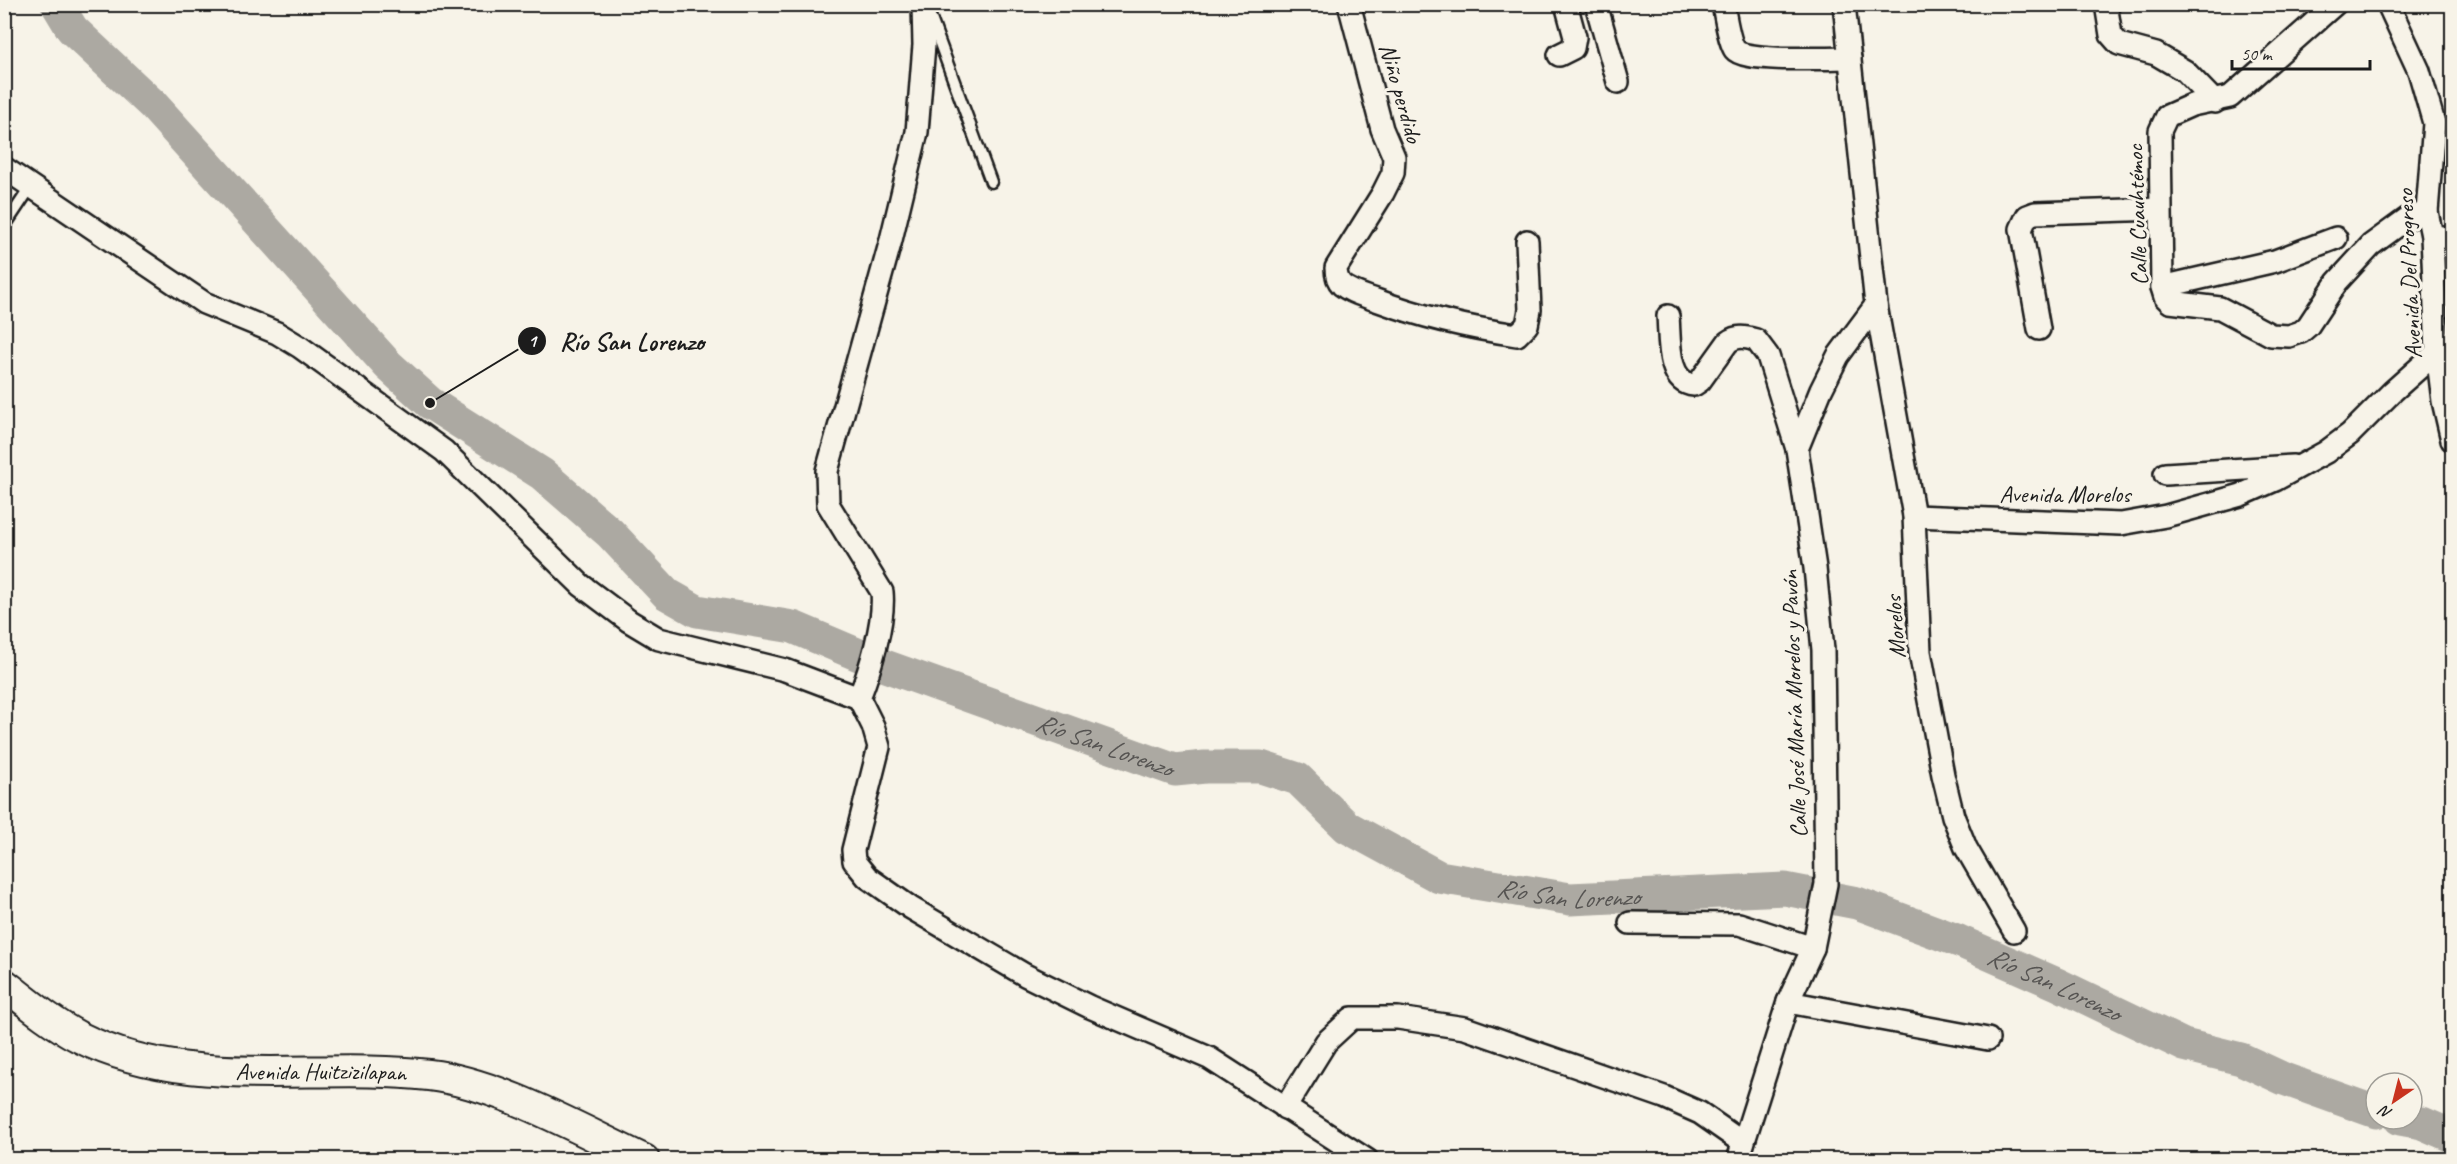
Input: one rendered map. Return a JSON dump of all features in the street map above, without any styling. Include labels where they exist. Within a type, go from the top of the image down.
[{"type":"street","points":[[924,4],[924,45],[917,132],[891,240],[827,471],[828,504],[882,592],[884,609],[862,689],[879,747],[853,850],[854,861],[867,877],[911,908],[1025,975],[1090,1007],[1209,1058],[1367,1160]]},
{"type":"street","name":"Niño perdido","points":[[1349,4],[1382,129],[1394,156],[1393,172],[1383,193],[1343,255],[1336,268],[1336,277],[1350,291],[1412,312],[1474,328],[1517,335],[1527,325],[1530,310],[1527,241]]},
{"type":"street","points":[[1559,55],[1573,48],[1575,37],[1566,4]]},
{"type":"street","points":[[1596,4],[1618,82]]},
{"type":"street","points":[[1723,4],[1734,49],[1741,54],[1764,57],[1850,58]]},
{"type":"street","points":[[1797,449],[1821,390],[1838,356],[1876,305],[1844,4]]},
{"type":"street","points":[[2106,4],[2111,35],[2119,44],[2156,54],[2185,71],[2215,102]]},
{"type":"street","name":"Calle Cuauhtémoc","points":[[2166,294],[2160,210],[2160,131],[2167,116],[2192,105],[2215,102],[2230,97],[2335,4]]},
{"type":"street","name":"Avenida Del Progreso","points":[[2388,4],[2419,71],[2434,123],[2427,212],[2442,237],[2445,351],[2443,401],[2452,440]]},
{"type":"street","points":[[4,168],[204,303],[277,333],[300,346],[435,444],[581,585],[629,621],[659,639],[862,689]]},
{"type":"street","points":[[2039,329],[2021,229],[2027,216],[2035,213],[2160,210]]},
{"type":"street","points":[[2166,294],[2220,308],[2271,335],[2289,336],[2308,326],[2337,282],[2371,245],[2408,218],[2427,212]]},
{"type":"street","points":[[2166,294],[2275,261],[2336,237]]},
{"type":"street","name":"Morelos","points":[[1876,305],[1914,516],[1920,652],[1943,776],[1953,816],[1966,848],[2014,931]]},
{"type":"street","name":"Calle José María Morelos y Pavón","points":[[1668,316],[1674,369],[1679,380],[1686,384],[1695,385],[1700,381],[1728,342],[1734,338],[1745,337],[1756,340],[1768,356],[1797,449],[1815,568],[1823,650],[1826,884],[1815,940],[1788,1002],[1741,1151]]},
{"type":"street","name":"Avenida Morelos","points":[[1914,516],[2121,524],[2166,516],[2241,495],[2302,466],[2350,435],[2393,391],[2445,351]]},
{"type":"street","points":[[2165,474],[2302,466]]},
{"type":"street","points":[[1630,923],[1739,924],[1815,940]]},
{"type":"street","name":"Avenida Huitzizilapan","points":[[4,984],[50,1019],[79,1037],[112,1051],[146,1060],[223,1071],[430,1075],[505,1095],[644,1160]]},
{"type":"street","points":[[1788,1002],[1988,1039]]},
{"type":"street","points":[[1285,1108],[1326,1042],[1352,1018],[1398,1018],[1465,1028],[1665,1096],[1700,1113],[1741,1151]]},
{"type":"lane","points":[[924,4],[991,182]]},
{"type":"lane","points":[[4,227],[32,185]]},
{"type":"waterway","name":"Río San Lorenzo","points":[[57,4],[72,29],[153,105],[388,365],[430,403],[542,474],[610,533],[667,594],[697,611],[793,627],[885,666],[1175,770],[1205,767],[1261,767],[1298,779],[1347,827],[1439,877],[1570,899],[1785,889],[1857,903],[1959,941],[2057,984],[2184,1045],[2241,1059],[2284,1079],[2364,1108]]},
{"type":"waterway","name":"Río San Lorenzo","points":[[2424,1124],[2452,1136]]},
{"type":"place","name":"Río San Lorenzo","points":[[430,403]]}]
